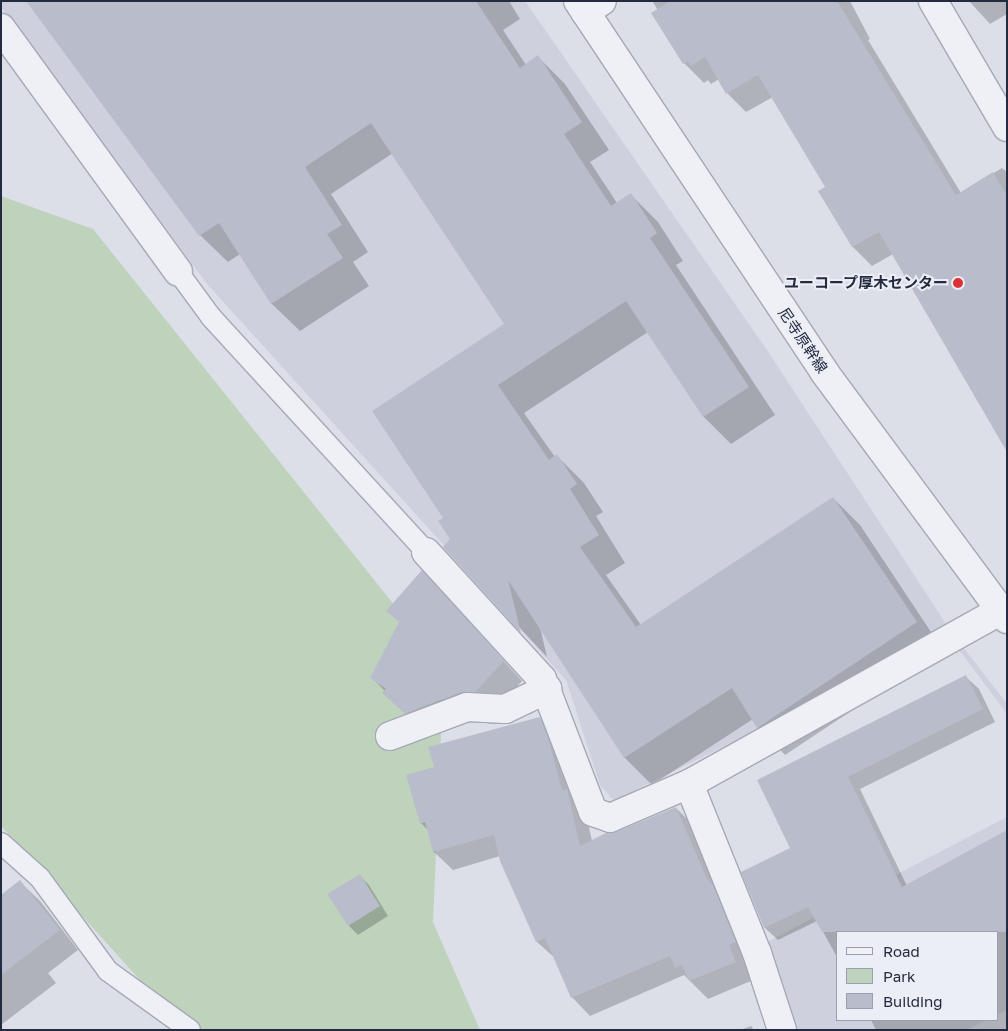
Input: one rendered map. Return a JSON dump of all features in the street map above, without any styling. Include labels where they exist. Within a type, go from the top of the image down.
[{"type":"street","points":[[933,1],[1007,128]]},
{"type":"street","name":"尼寺原幹線","points":[[588,5],[824,373],[1004,615]]},
{"type":"street","points":[[1,28],[178,272]]},
{"type":"street","points":[[426,552],[542,679],[593,812],[610,818],[689,784],[1004,615]]},
{"type":"street","points":[[390,736],[467,707],[505,709],[546,689]]},
{"type":"street","points":[[689,784],[757,952],[782,1030]]},
{"type":"lane","points":[[178,272],[211,317],[426,552]]},
{"type":"lane","points":[[1,843],[40,878],[108,971],[190,1030]]},
{"type":"shaded area","points":[[1,1],[525,1],[767,350],[950,630],[1007,704],[1007,714],[948,635],[614,801],[600,785],[566,680],[207,284],[1,7]]},
{"type":"shaded area","points":[[1007,817],[1007,1010],[998,1014],[998,931],[836,931],[836,1021],[985,1021],[966,1030],[793,1030],[767,942]]},
{"type":"green space","points":[[1,196],[93,229],[444,667],[433,922],[480,1030],[185,1030],[1,826]]},
{"type":"building","points":[[26,1],[476,1],[520,68],[538,55],[582,122],[564,134],[611,206],[631,193],[657,233],[650,238],[749,387],[703,417],[626,301],[498,385],[549,460],[557,454],[577,484],[570,489],[599,535],[580,547],[636,627],[833,497],[917,622],[757,728],[732,688],[624,758],[508,580],[521,633],[443,547],[450,539],[438,521],[443,518],[372,411],[504,324],[371,123],[305,167],[342,225],[327,234],[343,258],[271,304],[219,223],[199,236]]},
{"type":"building","points":[[670,1],[837,1],[956,195],[993,172],[1007,196],[1007,452],[879,232],[852,247],[818,191],[825,187],[758,75],[726,94],[705,57],[691,66],[688,61],[683,64],[651,13]]},
{"type":"building","points":[[422,570],[504,661],[475,692],[461,692],[405,714],[382,693],[386,689],[370,678],[399,622],[386,611]]},
{"type":"building","points":[[966,675],[983,709],[848,777],[902,887],[1007,830],[1007,932],[822,932],[808,907],[764,928],[741,872],[790,848],[757,780]]},
{"type":"building","points":[[540,717],[549,741],[562,790],[567,789],[580,846],[606,833],[616,832],[676,807],[707,879],[713,885],[736,942],[729,945],[736,962],[689,981],[682,965],[675,968],[670,956],[571,998],[545,938],[536,942],[500,861],[494,835],[433,852],[425,822],[420,824],[406,775],[434,767],[428,747]]},
{"type":"building","points":[[360,874],[380,906],[348,926],[327,894]]},
{"type":"building","points":[[20,880],[60,930],[1,975],[1,895]]},
{"type":"place","name":"ユーコープ厚木センター","points":[[958,283]]}]
